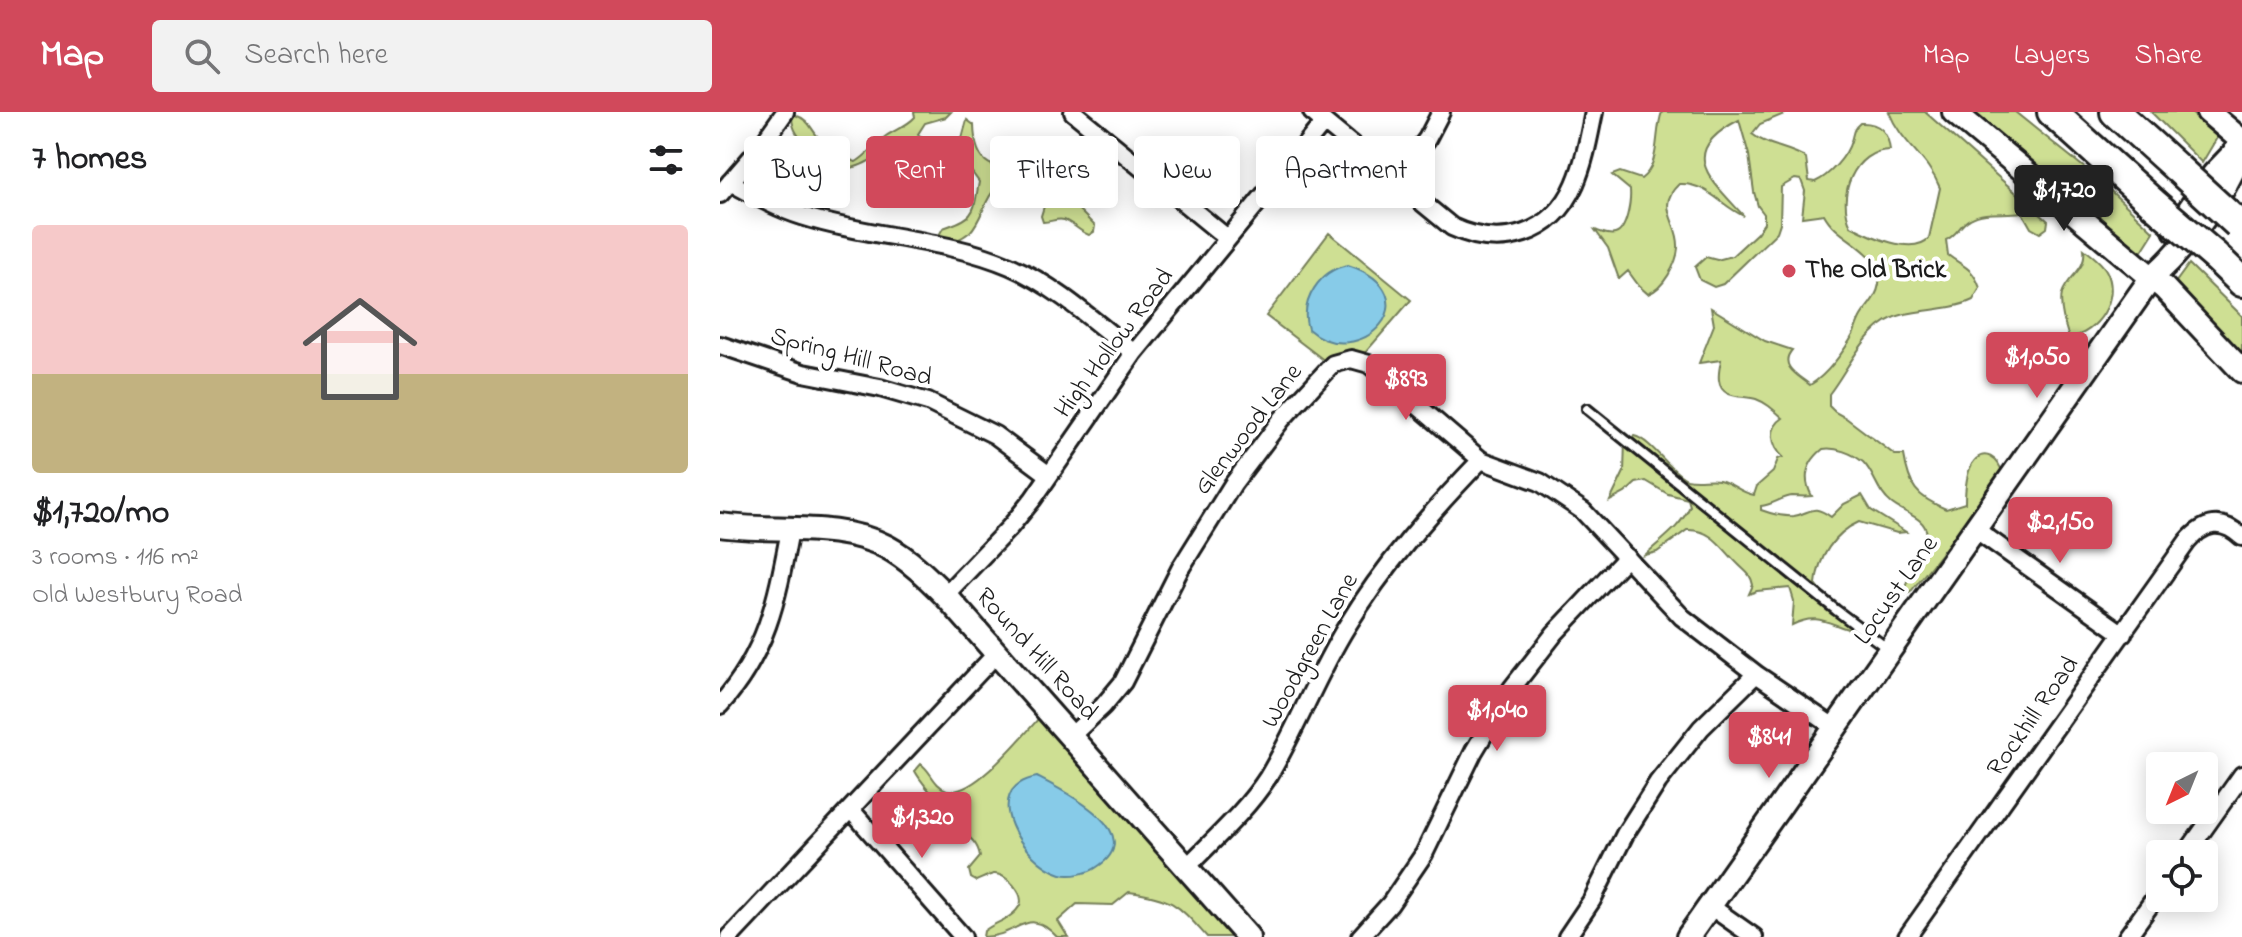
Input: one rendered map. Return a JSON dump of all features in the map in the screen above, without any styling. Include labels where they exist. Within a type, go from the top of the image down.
[{"type":"highway","points":[[2052,112],[2242,282]]},
{"type":"highway","points":[[2115,112],[2240,226]]},
{"type":"street","points":[[785,112],[725,188],[804,217],[975,254],[1010,265],[1055,291],[1134,353]]},
{"type":"street","points":[[1073,112],[1227,238]]},
{"type":"street","points":[[1429,136],[1441,112]]},
{"type":"street","points":[[1427,208],[1468,235],[1486,239],[1505,239],[1532,231],[1548,220],[1574,187],[1594,112]]},
{"type":"street","points":[[1954,112],[2152,277],[2242,371]]},
{"type":"street","points":[[2208,112],[2242,145]]},
{"type":"street","points":[[1318,117],[1341,136]]},
{"type":"street","name":"High Hollow Road","points":[[945,595],[1010,527],[1134,353],[1227,238],[1318,117]]},
{"type":"street","name":"Locust Lane","points":[[1688,937],[2152,277],[2159,254],[2168,241],[2225,160],[2242,145]]},
{"type":"street","name":"Spring Hill Road","points":[[720,345],[803,373],[880,388],[928,402],[958,414],[995,435],[1049,475]]},
{"type":"street","name":"Glenwood Lane","points":[[1071,736],[1123,682],[1180,569],[1233,484],[1282,419],[1333,364],[1351,359],[1369,364],[1481,460],[1540,482],[1558,493],[1593,520],[1682,617],[1756,674],[1834,727]]},
{"type":"street","name":"Woodgreen Lane","points":[[1186,868],[1247,805],[1267,778],[1322,669],[1374,584],[1426,518],[1481,460]]},
{"type":"street","name":"Rockhill Road","points":[[1907,937],[2187,542],[2202,527],[2222,524],[2242,537]]},
{"type":"street","name":"Round Hill Road","points":[[720,525],[847,534],[878,543],[905,559],[945,595],[1248,937]]},
{"type":"street","points":[[1975,529],[2123,634]]},
{"type":"street","points":[[720,705],[756,654],[770,624],[790,530]]},
{"type":"street","points":[[1360,937],[1390,904],[1424,854],[1474,751],[1512,688],[1555,633],[1627,557]]},
{"type":"street","points":[[730,937],[997,653]]},
{"type":"street","points":[[1567,937],[1592,900],[1625,834],[1658,782],[1701,728],[1756,674]]},
{"type":"street","points":[[2196,840],[2242,775]]},
{"type":"street","points":[[851,810],[959,936]]},
{"type":"street","points":[[1710,906],[1754,937]]},
{"type":"street","points":[[2127,937],[2146,911]]},
{"type":"lane","points":[[1587,409],[1889,650]]},
{"type":"green space","points":[[914,112],[951,112],[946,117],[925,123],[918,134],[920,136],[886,136],[915,117]]},
{"type":"green space","points":[[1662,112],[1789,112],[1760,124],[1752,134],[1806,158],[1809,181],[1815,182],[1842,159],[1854,129],[1860,123],[1877,126],[1885,133],[1890,150],[1877,152],[1858,166],[1847,189],[1847,214],[1851,226],[1859,230],[1880,239],[1913,245],[1929,238],[1940,188],[1889,112],[1925,112],[2048,221],[2047,228],[2040,233],[2031,228],[2022,212],[1982,215],[1967,221],[1946,240],[1948,255],[1967,268],[1977,281],[1980,288],[1973,300],[1948,308],[1905,314],[1880,326],[1861,346],[1829,394],[1829,406],[1835,412],[1895,455],[1904,455],[1908,475],[1916,489],[1927,500],[1946,509],[1965,503],[1968,473],[1976,459],[1986,455],[1995,460],[2001,469],[2003,475],[1912,590],[1903,596],[1904,588],[1925,550],[1925,528],[1918,519],[1886,499],[1867,467],[1854,456],[1823,449],[1813,459],[1808,471],[1807,483],[1812,496],[1788,497],[1761,506],[1761,510],[1782,516],[1815,510],[1831,517],[1844,504],[1862,495],[1871,510],[1906,532],[1897,533],[1859,522],[1842,533],[1824,556],[1816,584],[1854,631],[1816,619],[1792,625],[1794,601],[1790,588],[1749,594],[1753,585],[1750,576],[1704,533],[1687,530],[1657,552],[1645,555],[1681,520],[1690,506],[1688,499],[1668,494],[1646,481],[1636,483],[1610,501],[1624,472],[1625,441],[1634,436],[1648,444],[1687,479],[1719,480],[1754,495],[1757,486],[1773,472],[1778,459],[1783,457],[1776,447],[1773,432],[1783,418],[1760,401],[1733,396],[1724,391],[1719,378],[1721,360],[1699,363],[1714,325],[1711,308],[1765,341],[1792,350],[1787,361],[1789,366],[1810,385],[1829,369],[1846,347],[1879,284],[1873,260],[1834,228],[1824,214],[1802,217],[1805,191],[1801,180],[1795,179],[1781,187],[1777,232],[1723,284],[1714,287],[1700,280],[1695,267],[1706,257],[1717,260],[1732,256],[1764,223],[1764,214],[1754,192],[1749,155],[1739,120],[1708,143],[1704,155],[1711,178],[1744,216],[1697,187],[1679,184],[1672,192],[1668,208],[1678,248],[1668,275],[1659,287],[1648,294],[1628,271],[1619,279],[1608,248],[1595,230],[1613,234],[1623,227],[1630,190],[1612,175],[1620,172],[1641,179],[1647,173],[1654,157]]},
{"type":"green space","points":[[1962,112],[2015,112],[2096,177],[2154,232],[2140,254]]},
{"type":"green space","points":[[2151,112],[2190,112],[2218,136],[2202,163]]},
{"type":"green space","points":[[795,115],[817,136],[799,136],[792,118]]},
{"type":"green space","points":[[967,120],[974,125],[980,155],[990,163],[990,195],[970,232],[953,243],[938,237],[943,228],[962,221],[972,212],[979,182],[974,175],[974,136],[963,136]]},
{"type":"green space","points":[[866,154],[866,162],[850,168],[850,159],[856,162]]},
{"type":"green space","points":[[1044,208],[1077,208],[1095,226],[1094,232],[1089,235],[1059,219],[1043,222]]},
{"type":"green space","points":[[1329,233],[1411,300],[1365,353],[1344,351],[1325,361],[1266,316]]},
{"type":"green space","points":[[2084,249],[2105,269],[2111,293],[2097,322],[2069,338],[2061,299],[2068,282],[2083,263]]},
{"type":"green space","points":[[2189,264],[2242,316],[2242,360],[2173,286]]},
{"type":"green space","points":[[1047,709],[1242,937],[1207,937],[1189,917],[1166,900],[1129,892],[1113,905],[1077,904],[1058,921],[1068,937],[1057,937],[1038,923],[1030,922],[995,936],[983,937],[984,931],[1017,910],[1020,895],[1009,880],[999,875],[976,881],[971,878],[969,870],[980,857],[975,843],[964,833],[955,827],[932,832],[938,822],[939,806],[915,771],[921,764],[947,790],[958,790],[971,784],[1000,760]]},
{"type":"water","points":[[1348,265],[1374,278],[1386,294],[1388,310],[1380,325],[1366,336],[1348,342],[1328,340],[1308,329],[1309,298],[1329,273]]},
{"type":"water","points":[[1037,777],[1082,803],[1108,827],[1114,841],[1111,854],[1097,867],[1080,874],[1061,874],[1033,856],[1021,841],[1012,826],[1008,810],[1010,795],[1019,784]]},
{"type":"place","name":"The Old Brick","points":[[1789,271]]}]
